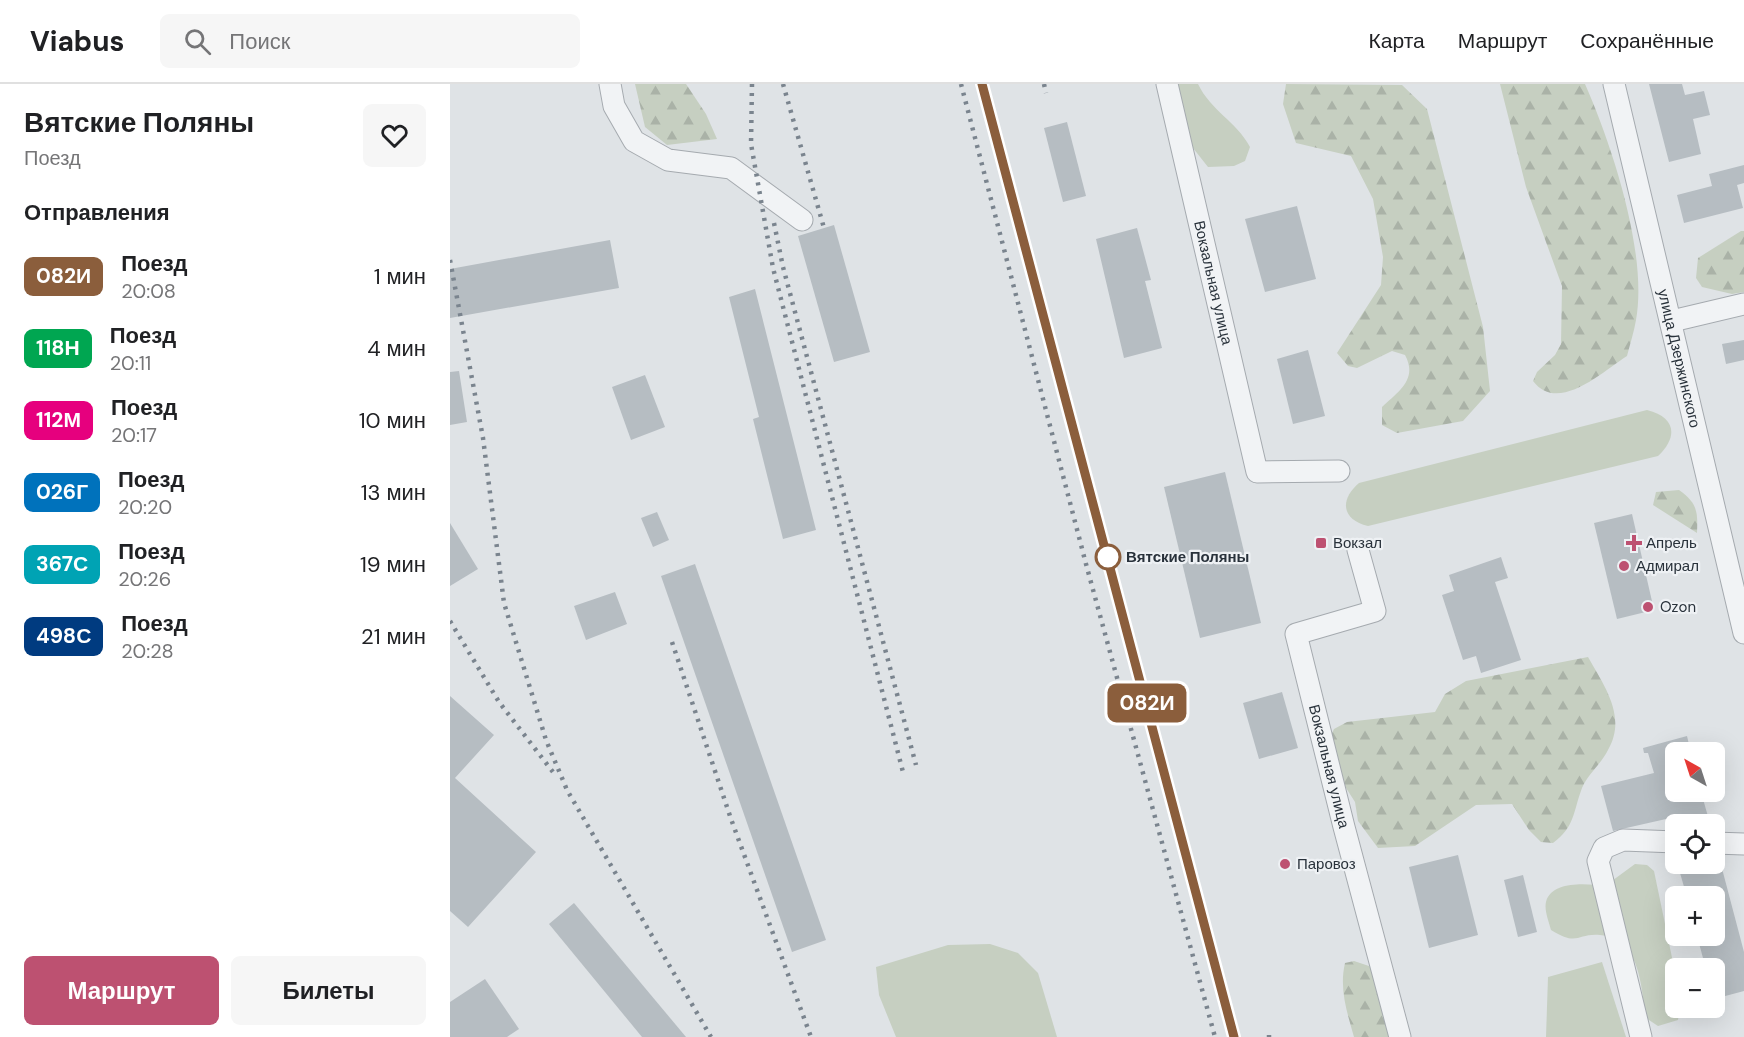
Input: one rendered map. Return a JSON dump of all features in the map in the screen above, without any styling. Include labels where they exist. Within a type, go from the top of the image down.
[{"type":"street","points":[[610,84],[614,106],[634,141],[668,160],[731,168],[802,220]]},
{"type":"street","name":"Вокзальная улица","points":[[1167,84],[1257,472],[1339,471]]},
{"type":"street","name":"улица Дзержинского","points":[[1614,84],[1672,321],[1744,633]]},
{"type":"street","points":[[1672,321],[1744,304]]},
{"type":"street","name":"Вокзальная улица","points":[[1358,550],[1375,611],[1296,634],[1400,1037]]},
{"type":"street","points":[[1641,1037],[1598,861],[1604,848],[1623,840],[1665,842]]},
{"type":"street","points":[[1725,843],[1744,844]]},
{"type":"green space","points":[[635,84],[686,84],[706,114],[717,139],[667,145],[645,127]]},
{"type":"green space","points":[[1169,84],[1198,84],[1210,102],[1238,130],[1250,147],[1245,161],[1234,166],[1208,167],[1182,134]]},
{"type":"green space","points":[[1286,84],[1402,85],[1427,109],[1483,327],[1490,391],[1463,421],[1397,433],[1382,425],[1382,407],[1400,390],[1408,378],[1408,363],[1405,355],[1392,351],[1357,368],[1348,366],[1337,353],[1381,285],[1383,257],[1373,199],[1351,156],[1296,143],[1283,104]]},
{"type":"green space","points":[[1500,84],[1585,84],[1616,168],[1632,232],[1637,264],[1638,293],[1636,320],[1627,356],[1593,380],[1567,392],[1555,393],[1543,390],[1533,381],[1537,372],[1555,355],[1561,344],[1562,286],[1526,187]]},
{"type":"green space","points":[[1744,231],[1744,292],[1732,294],[1702,287],[1696,278],[1698,258]]},
{"type":"green space","points":[[1647,410],[1663,417],[1671,428],[1669,441],[1658,456],[1368,526],[1353,519],[1346,509],[1348,496],[1359,483]]},
{"type":"green space","points":[[1679,490],[1690,499],[1695,508],[1697,533],[1653,505],[1656,492]]},
{"type":"green space","points":[[1588,657],[1612,702],[1615,726],[1608,750],[1582,788],[1569,825],[1560,837],[1553,843],[1541,842],[1529,830],[1512,804],[1476,805],[1415,846],[1378,848],[1358,821],[1355,802],[1334,769],[1326,746],[1334,729],[1347,722],[1435,712],[1445,694],[1466,681]]},
{"type":"green space","points":[[1635,864],[1647,865],[1654,871],[1665,924],[1665,946],[1670,946],[1672,958],[1665,958],[1665,1018],[1678,1018],[1678,1020],[1658,1026],[1646,1018],[1637,966],[1624,945],[1614,938],[1600,935],[1572,939],[1551,930],[1546,902],[1555,890],[1571,885],[1605,886]]},
{"type":"green space","points":[[990,944],[1018,953],[1038,973],[1057,1037],[896,1037],[879,995],[876,967],[948,945]]},
{"type":"green space","points":[[1354,961],[1369,966],[1377,978],[1390,1037],[1354,1037],[1345,1000],[1343,973],[1345,963]]},
{"type":"green space","points":[[1602,962],[1626,1037],[1546,1037],[1548,977]]},
{"type":"building","points":[[1649,84],[1682,84],[1685,95],[1704,91],[1710,115],[1693,119],[1701,154],[1669,162]]},
{"type":"building","points":[[1067,122],[1086,196],[1063,202],[1044,128]]},
{"type":"building","points":[[1744,165],[1744,183],[1737,185],[1743,208],[1684,223],[1677,195],[1712,186],[1709,174]]},
{"type":"building","points":[[1297,206],[1316,279],[1265,292],[1245,219]]},
{"type":"building","points":[[834,225],[870,352],[834,362],[798,236]]},
{"type":"building","points":[[1137,228],[1151,280],[1145,281],[1162,348],[1124,358],[1096,239]]},
{"type":"building","points":[[610,240],[619,288],[450,318],[450,269]]},
{"type":"building","points":[[755,289],[816,530],[783,539],[753,419],[759,417],[729,297]]},
{"type":"building","points":[[1744,340],[1744,360],[1726,364],[1722,344]]},
{"type":"building","points":[[1308,350],[1325,416],[1293,424],[1277,359]]},
{"type":"building","points":[[459,371],[467,422],[450,425],[450,372]]},
{"type":"building","points":[[645,375],[665,427],[631,440],[612,387]]},
{"type":"building","name":"Вятские Поляны","points":[[1225,472],[1261,623],[1200,638],[1164,487]]},
{"type":"building","points":[[657,512],[669,540],[653,547],[641,518]]},
{"type":"building","name":"Адмирал","points":[[1632,514],[1654,610],[1617,619],[1594,523]]},
{"type":"building","points":[[450,523],[478,569],[450,586]]},
{"type":"building","points":[[1501,557],[1508,578],[1495,582],[1521,660],[1481,673],[1476,656],[1463,660],[1442,595],[1454,591],[1449,575]]},
{"type":"building","points":[[695,564],[826,940],[792,952],[661,576]]},
{"type":"building","points":[[615,592],[627,624],[586,640],[574,606]]},
{"type":"building","points":[[1282,692],[1298,748],[1259,759],[1243,703]]},
{"type":"building","points":[[450,696],[494,735],[455,778],[536,852],[468,927],[450,911]]},
{"type":"building","points":[[1687,736],[1688,742],[1665,742]]},
{"type":"building","points":[[1665,742],[1665,802],[1704,802],[1707,814],[1665,814],[1665,819],[1613,831],[1601,786],[1654,773],[1648,753],[1644,753],[1643,748]]},
{"type":"building","points":[[1458,855],[1478,935],[1429,948],[1409,867]]},
{"type":"building","points":[[1680,874],[1723,874],[1744,952],[1744,991],[1725,996],[1725,958],[1703,958],[1700,946],[1725,946],[1725,886],[1684,886]]},
{"type":"building","points":[[1523,875],[1537,932],[1518,937],[1504,880]]},
{"type":"building","points":[[574,903],[686,1037],[642,1037],[549,924]]},
{"type":"building","points":[[485,979],[519,1029],[507,1037],[450,1037],[450,1002]]},
{"type":"railway","points":[[752,84],[751,144],[773,268],[904,776]]},
{"type":"railway","points":[[783,84],[824,228]]},
{"type":"railway","points":[[961,84],[1086,564],[1215,1037]]},
{"type":"railway","points":[[982,84],[1234,1037]]},
{"type":"railway","points":[[1044,84],[1046,93]]},
{"type":"railway","points":[[774,223],[783,267],[916,765]]},
{"type":"railway","points":[[450,260],[483,438],[504,603],[546,740],[567,790],[711,1037]]},
{"type":"railway","points":[[450,621],[499,702],[556,776]]},
{"type":"railway","points":[[672,642],[731,819],[811,1037]]},
{"type":"train","name":"082И","points":[[982,84],[1124,612],[1234,1037]]},
{"type":"place","name":"Вокзал","points":[[1321,543]]},
{"type":"place","name":"Апрель","points":[[1634,543]]},
{"type":"place","name":"Вятские Поляны","points":[[1108,557]]},
{"type":"place","name":"Адмирал","points":[[1624,566]]},
{"type":"place","name":"Ozon","points":[[1648,607]]},
{"type":"place","name":"Паровоз","points":[[1285,864]]}]
